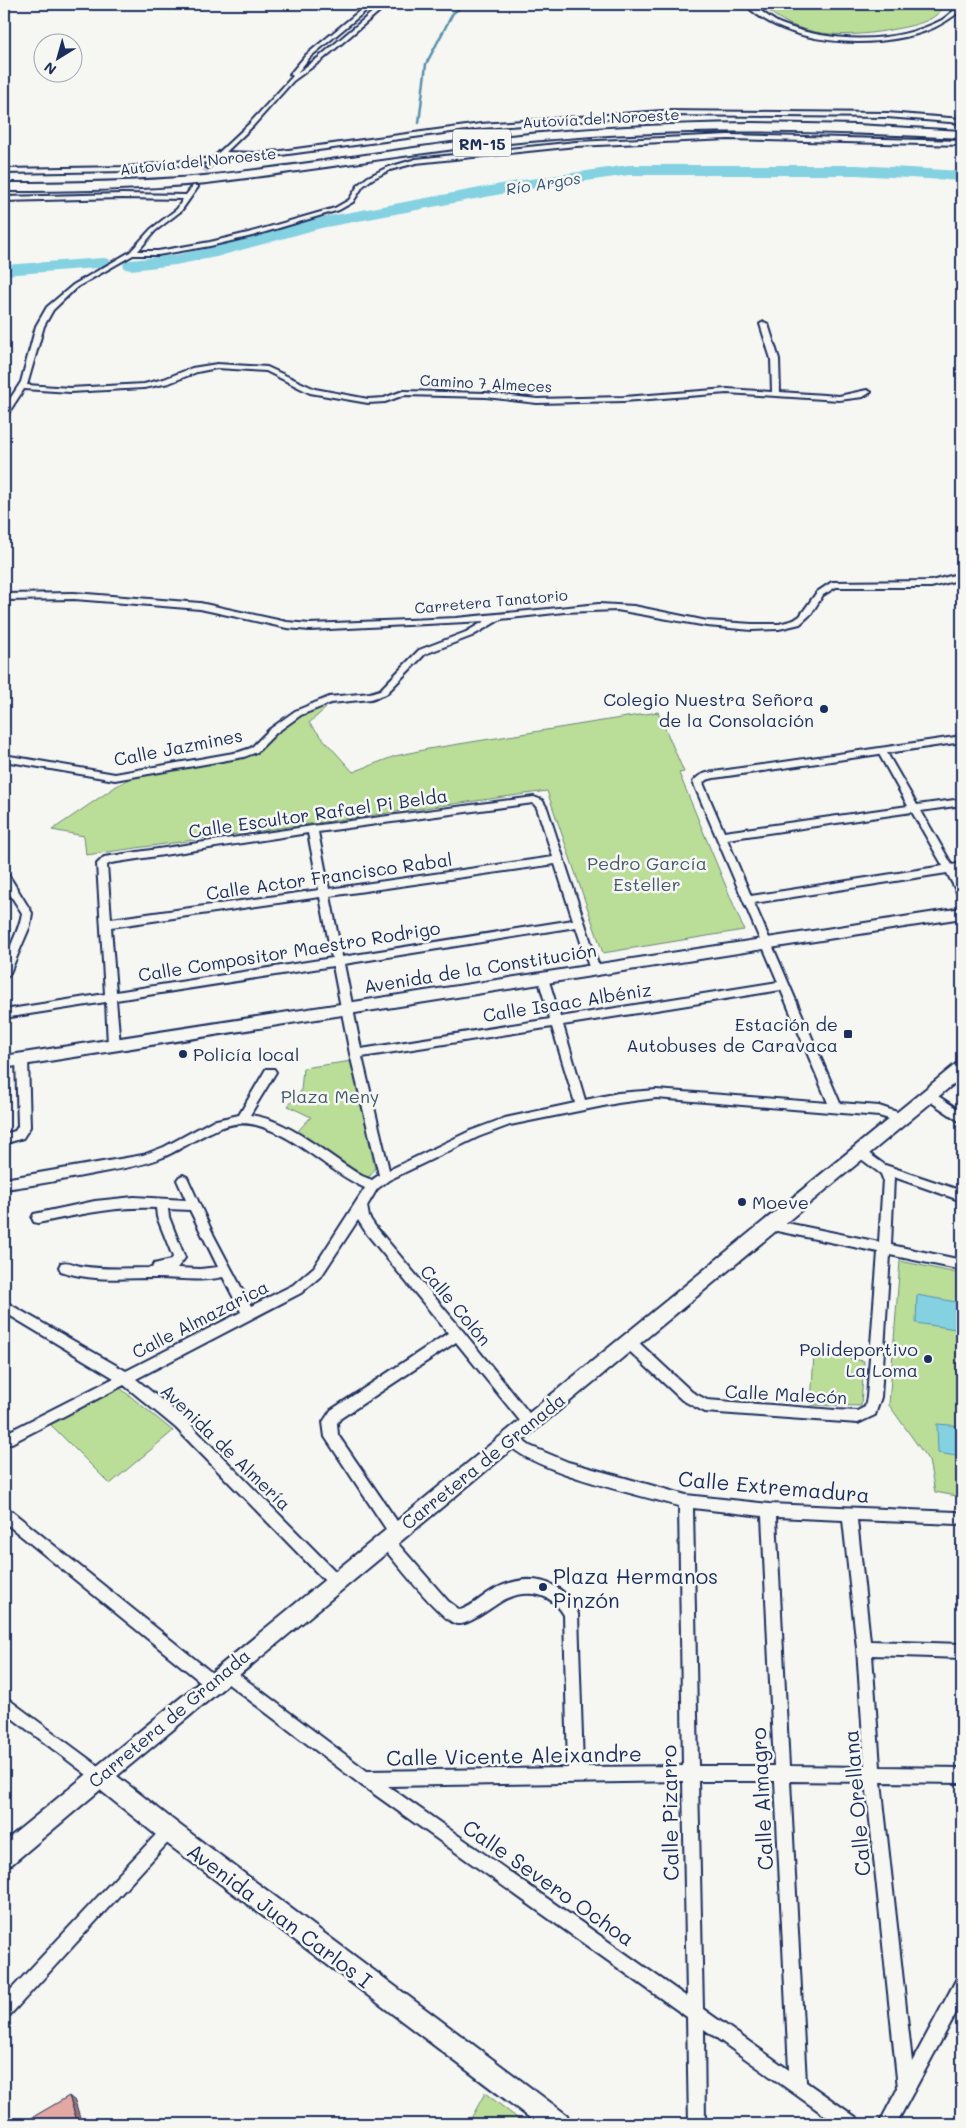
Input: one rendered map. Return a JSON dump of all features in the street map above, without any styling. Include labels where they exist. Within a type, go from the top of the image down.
[{"type":"highway","name":"Autovía del Noroeste","points":[[4,180],[102,179],[199,172],[539,129],[773,121],[962,128]]},
{"type":"highway","name":"Autovía del Noroeste","points":[[4,187],[81,187],[206,179],[432,148],[542,136],[616,131],[775,128],[962,135]]},
{"type":"street","points":[[291,80],[294,72],[308,56],[371,4]]},
{"type":"street","points":[[4,171],[127,169],[210,163],[251,125],[291,80],[320,59],[385,4]]},
{"type":"street","points":[[748,4],[765,18],[790,30],[820,37],[856,39],[883,38],[915,32],[945,21],[962,7]]},
{"type":"street","points":[[219,154],[256,155],[481,126],[662,113],[888,115],[962,121]]},
{"type":"street","points":[[132,253],[158,253],[210,244],[250,235],[337,209],[351,201],[361,185],[370,178],[388,169],[416,161],[576,144],[728,137],[962,143]]},
{"type":"street","points":[[4,413],[23,387],[40,326],[50,309],[75,286],[132,253],[154,230],[176,213],[195,187]]},
{"type":"street","points":[[4,199],[122,196],[188,197]]},
{"type":"street","points":[[764,324],[775,359],[776,394]]},
{"type":"street","name":"Camino 7 Almeces","points":[[23,387],[70,390],[139,386],[166,381],[195,370],[217,366],[267,369],[313,391],[368,401],[385,400],[403,393],[486,395],[537,401],[624,399],[726,391],[839,398],[867,392]]},
{"type":"street","name":"Carretera Tanatorio","points":[[4,597],[74,596],[200,606],[287,626],[454,620],[535,610],[617,607],[647,611],[685,621],[786,626],[802,619],[807,614],[816,596],[828,586],[835,584],[931,584],[962,576]]},
{"type":"street","name":"Calle Jazmines","points":[[4,758],[115,777],[241,755],[254,750],[273,731],[298,714],[329,700],[370,696],[382,692],[422,652],[470,634],[498,616]]},
{"type":"street","points":[[836,1107],[700,790],[698,780],[714,775],[962,739]]},
{"type":"street","points":[[881,750],[962,891]]},
{"type":"street","name":"Calle Escultor Rafael Pi Belda","points":[[105,924],[103,862],[312,830],[537,801],[542,808],[557,860]]},
{"type":"street","points":[[721,836],[962,802]]},
{"type":"street","points":[[312,830],[340,962],[356,1054],[384,1177]]},
{"type":"street","points":[[557,860],[595,970]]},
{"type":"street","name":"Calle Actor Francisco Rabal","points":[[105,924],[557,860]]},
{"type":"street","points":[[748,900],[962,867]]},
{"type":"street","points":[[4,877],[28,913],[25,926],[4,975]]},
{"type":"street","name":"Avenida de la Constitución","points":[[4,1062],[962,913]]},
{"type":"street","points":[[105,924],[112,996],[114,1044]]},
{"type":"street","name":"Calle Compositor Maestro Rodrigo","points":[[4,1014],[580,924]]},
{"type":"street","points":[[543,978],[581,1105]]},
{"type":"street","name":"Calle Isaac Albéniz","points":[[356,1054],[784,985]]},
{"type":"street","points":[[4,1139],[19,1135],[24,1127],[22,1060]]},
{"type":"street","name":"Carretera de Granada","points":[[4,1856],[218,1677],[630,1343],[962,1068]]},
{"type":"street","points":[[242,1119],[270,1072]]},
{"type":"street","name":"Calle Almazarica","points":[[4,1441],[309,1281],[335,1248],[373,1186],[384,1177],[495,1126],[581,1105],[637,1095],[656,1094],[879,1111],[902,1118]]},
{"type":"street","points":[[929,1095],[962,1118]]},
{"type":"street","points":[[4,1184],[134,1162],[157,1155],[216,1125],[242,1119],[254,1120],[288,1133],[343,1172],[356,1180],[373,1186]]},
{"type":"street","points":[[860,1152],[880,1167],[887,1175],[889,1182],[895,1177],[904,1176]]},
{"type":"street","points":[[880,1167],[962,1196]]},
{"type":"street","points":[[183,1180],[209,1238],[249,1314]]},
{"type":"street","name":"Calle Malecón","points":[[630,1343],[687,1396],[705,1406],[835,1416],[865,1415],[870,1411],[874,1397],[889,1182]]},
{"type":"street","points":[[38,1218],[95,1206],[134,1202],[194,1205]]},
{"type":"street","points":[[160,1273],[158,1268],[176,1264],[178,1258],[162,1217],[161,1202]]},
{"type":"street","name":"Calle Colón","points":[[361,1206],[363,1218],[371,1230],[530,1423]]},
{"type":"street","points":[[772,1225],[962,1265]]},
{"type":"street","points":[[65,1267],[93,1274],[160,1273],[199,1276],[226,1272]]},
{"type":"street","name":"Avenida de Almería","points":[[4,1306],[124,1377],[181,1424],[335,1581]]},
{"type":"street","points":[[458,1334],[336,1414],[329,1426],[332,1437],[391,1536],[443,1606],[458,1617],[465,1616],[501,1592],[514,1587],[546,1589],[562,1599],[571,1614],[576,1775]]},
{"type":"street","name":"Calle Extremadura","points":[[511,1438],[525,1450],[566,1468],[686,1501],[769,1510],[956,1518]]},
{"type":"street","name":"Calle Pizarro","points":[[686,1501],[689,1773],[697,2124]]},
{"type":"street","name":"Calle Almagro","points":[[769,1510],[798,2086]]},
{"type":"street","name":"Calle Severo Ochoa","points":[[4,1514],[218,1677],[694,2010],[851,2124]]},
{"type":"street","name":"Calle Orellana","points":[[849,1514],[864,1648],[873,1774],[906,2088]]},
{"type":"street","points":[[864,1648],[962,1651]]},
{"type":"street","name":"Avenida Juan Carlos I","points":[[4,1703],[100,1776],[169,1832],[558,2124]]},
{"type":"street","name":"Calle Vicente Aleixandre","points":[[366,1779],[689,1773],[962,1775]]},
{"type":"street","points":[[4,2009],[169,1832]]},
{"type":"street","points":[[887,2124],[962,1986]]},
{"type":"green space","points":[[762,4],[950,4],[932,18],[914,25],[878,32],[842,35],[807,30],[790,24],[775,16]]},
{"type":"green space","name":"Pedro García Esteller","points":[[319,706],[326,708],[309,723],[353,772],[395,756],[428,749],[658,712],[684,772],[679,773],[744,930],[603,953],[547,791],[86,855],[84,836],[52,830],[118,785],[133,777],[244,757],[289,723]]},
{"type":"green space","name":"Plaza Meny","points":[[352,1061],[375,1169],[370,1176],[362,1178],[296,1133],[311,1117],[288,1106],[301,1091],[303,1068]]},
{"type":"green space","name":"Polideportivo La Loma","points":[[900,1261],[962,1274],[962,1497],[935,1492],[929,1461],[889,1405]]},
{"type":"green space","points":[[814,1353],[864,1361],[861,1406],[811,1405]]},
{"type":"green space","points":[[119,1387],[173,1431],[110,1484],[48,1422]]},
{"type":"green space","points":[[485,2093],[525,2124],[468,2124]]},
{"type":"water","points":[[917,1295],[962,1303],[962,1330],[916,1323]]},
{"type":"water","points":[[937,1424],[962,1426],[962,1457],[938,1453]]},
{"type":"building","points":[[69,2096],[78,2124],[21,2124]]},
{"type":"waterway","points":[[419,123],[426,64],[453,13],[466,4]]},
{"type":"waterway","name":"Río Argos","points":[[131,265],[175,260],[216,252],[319,223],[523,185],[629,170],[856,170],[962,176]]},
{"type":"waterway","name":"Río Argos","points":[[4,270],[103,263]]},
{"type":"tunnel","points":[[195,187],[208,166]]},
{"type":"place","name":"Colegio Nuestra Señora de la Consolación","points":[[824,709]]},
{"type":"place","name":"Estación de Autobuses de Caravaca","points":[[848,1034]]},
{"type":"place","name":"Policía local","points":[[183,1054]]},
{"type":"place","name":"Moeve","points":[[742,1202]]},
{"type":"place","name":"Polideportivo La Loma","points":[[928,1359]]},
{"type":"place","name":"Plaza Hermanos Pinzón","points":[[543,1587]]}]
